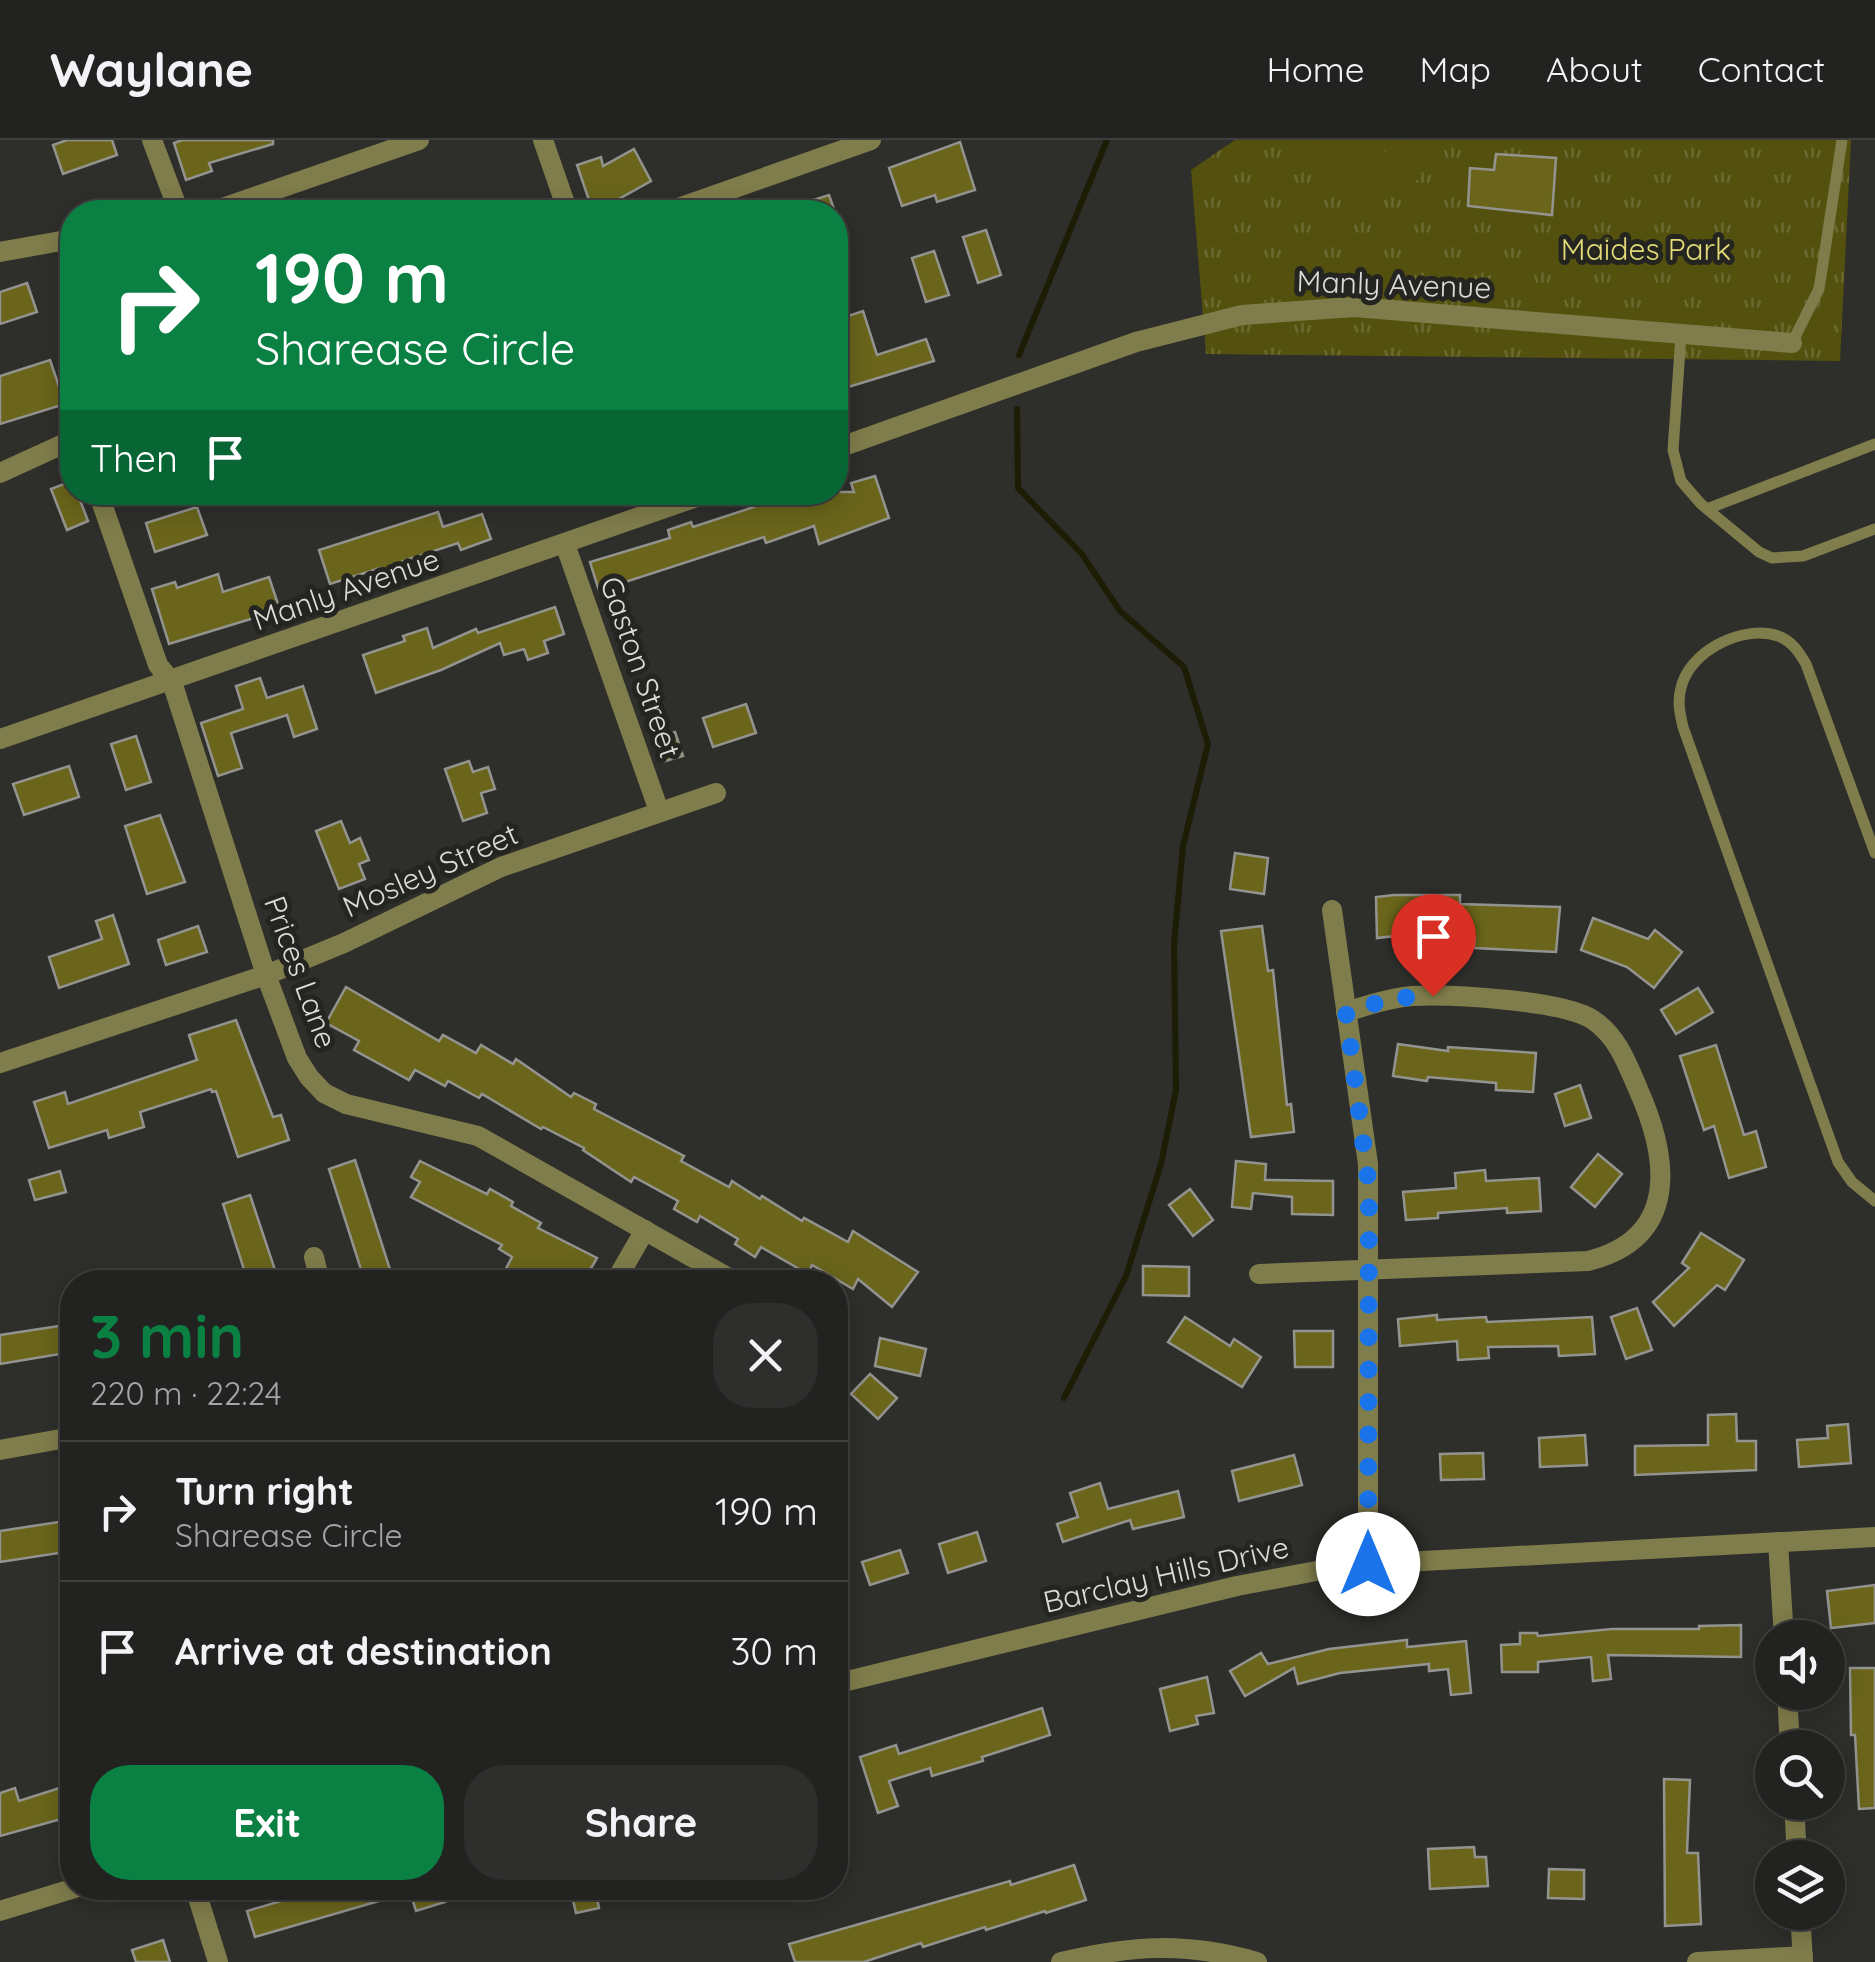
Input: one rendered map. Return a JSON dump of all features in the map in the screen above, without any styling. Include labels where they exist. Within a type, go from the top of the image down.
[{"type":"street","points":[[152,140],[174,200]]},
{"type":"street","points":[[247,200],[420,140]]},
{"type":"street","points":[[543,140],[564,200]]},
{"type":"street","points":[[701,200],[871,140]]},
{"type":"street","points":[[0,252],[60,241]]},
{"type":"street","name":"Manly Avenue","points":[[848,443],[1136,342],[1187,327],[1266,312],[1354,307],[1792,343]]},
{"type":"street","points":[[0,473],[60,446]]},
{"type":"street","name":"Prices Lane","points":[[103,505],[158,664],[172,682],[266,975],[309,1077],[324,1093],[346,1104],[478,1136],[715,1270]]},
{"type":"street","name":"Manly Avenue","points":[[0,740],[675,505]]},
{"type":"street","name":"Gaston Street","points":[[566,544],[659,811]]},
{"type":"street","name":"Mosley Street","points":[[0,1063],[266,975],[501,867],[716,792]]},
{"type":"street","points":[[1332,910],[1368,1164],[1368,1564]]},
{"type":"street","points":[[1259,1274],[1588,1261],[1605,1257],[1631,1242],[1661,1197],[1662,1168],[1653,1128],[1624,1056],[1604,1028],[1582,1013],[1556,1006],[1433,996],[1394,998],[1346,1012]]},
{"type":"street","points":[[622,1270],[644,1230]]},
{"type":"street","points":[[314,1257],[317,1270]]},
{"type":"street","points":[[0,1450],[60,1439]]},
{"type":"street","name":"Barclay Hills Drive","points":[[848,1681],[1310,1570],[1875,1537]]},
{"type":"street","points":[[1778,1542],[1783,1620]]},
{"type":"street","points":[[0,1912],[60,1893]]},
{"type":"street","points":[[199,1900],[218,1962]]},
{"type":"street","points":[[1697,1962],[1803,1959],[1801,1930]]},
{"type":"street","points":[[1061,1962],[1151,1946],[1213,1950],[1257,1962]]},
{"type":"lane","points":[[1792,343],[1819,289],[1842,140]]},
{"type":"lane","points":[[1680,335],[1673,450],[1682,481],[1707,509],[1759,552],[1772,558],[1803,556],[1875,529]]},
{"type":"lane","points":[[1707,509],[1875,444]]},
{"type":"lane","points":[[1875,853],[1806,664],[1791,642],[1767,634],[1752,634],[1704,653],[1692,664],[1680,690],[1684,728],[1838,1162],[1852,1182],[1875,1202]]},
{"type":"green space","name":"Maides Park","points":[[1235,140],[1851,140],[1840,361],[1206,354],[1191,170]]},
{"type":"green space","points":[[1318,140],[1403,140],[1404,141],[1330,170]]},
{"type":"green space","points":[[1405,143],[1420,179],[1346,208],[1331,172]]},
{"type":"building","points":[[67,140],[112,140],[117,155],[63,174],[53,145]]},
{"type":"building","points":[[273,140],[273,144],[209,163],[212,171],[186,180],[174,143]]},
{"type":"building","points":[[960,142],[975,190],[937,202],[935,195],[902,206],[889,168]]},
{"type":"building","points":[[634,149],[651,181],[617,200],[589,200],[577,165],[601,157],[603,166]]},
{"type":"building","points":[[1496,154],[1556,158],[1552,215],[1468,206],[1470,168],[1494,170]]},
{"type":"building","points":[[986,230],[1001,275],[978,283],[963,237]]},
{"type":"building","points":[[934,251],[949,295],[926,302],[912,258]]},
{"type":"building","points":[[27,283],[37,312],[0,324],[0,292]]},
{"type":"building","points":[[863,311],[877,355],[926,339],[934,361],[848,387],[848,316]]},
{"type":"building","points":[[50,360],[60,389],[60,406],[0,424],[0,376]]},
{"type":"building","points":[[875,476],[889,518],[819,544],[814,526],[766,543],[764,537],[622,583],[623,586],[600,594],[590,562],[670,538],[668,530],[691,522],[693,527],[753,505],[848,505],[848,492],[854,492],[851,483]]},
{"type":"building","points":[[60,486],[60,505],[82,505],[88,521],[67,530],[51,489]]},
{"type":"building","points":[[197,507],[207,535],[155,552],[146,523]]},
{"type":"building","points":[[438,512],[443,527],[482,514],[491,539],[461,550],[458,543],[403,561],[406,570],[383,578],[380,568],[330,584],[319,550]]},
{"type":"building","points":[[218,574],[223,592],[269,577],[280,610],[169,644],[152,589],[175,582],[177,588]]},
{"type":"building","points":[[555,607],[564,634],[544,641],[548,653],[528,660],[524,649],[504,655],[500,643],[376,693],[363,655],[405,641],[403,636],[427,628],[433,648],[476,629],[478,633]]},
{"type":"building","points":[[260,678],[267,698],[303,686],[317,729],[294,737],[287,715],[231,733],[242,768],[218,776],[201,723],[243,709],[236,686]]},
{"type":"building","points":[[746,704],[756,733],[713,747],[703,718]]},
{"type":"building","points":[[675,732],[683,756],[662,762],[654,739]]},
{"type":"building","points":[[136,736],[151,782],[126,790],[111,744]]},
{"type":"building","points":[[469,761],[473,772],[488,767],[495,789],[481,793],[487,813],[463,821],[445,769]]},
{"type":"building","points":[[69,766],[79,797],[24,815],[13,784]]},
{"type":"building","points":[[160,815],[185,882],[147,894],[125,826]]},
{"type":"building","points":[[341,821],[350,843],[360,838],[369,860],[359,864],[365,879],[339,889],[316,831]]},
{"type":"building","points":[[1235,853],[1268,858],[1264,894],[1230,889]]},
{"type":"building","points":[[1460,895],[1460,904],[1560,907],[1556,952],[1474,948],[1475,938],[1413,938],[1413,934],[1377,938],[1376,897]]},
{"type":"building","points":[[113,915],[129,964],[59,988],[49,957],[102,939],[96,921]]},
{"type":"building","points":[[1593,918],[1648,939],[1655,930],[1682,952],[1654,988],[1627,967],[1581,950]]},
{"type":"building","points":[[198,926],[207,952],[166,965],[158,940]]},
{"type":"building","points":[[1262,926],[1268,971],[1273,970],[1287,1105],[1291,1104],[1294,1132],[1251,1137],[1221,931]]},
{"type":"building","points":[[346,987],[439,1041],[443,1035],[476,1053],[481,1045],[513,1064],[516,1059],[571,1097],[574,1093],[596,1104],[594,1109],[684,1156],[681,1161],[729,1187],[732,1181],[848,1242],[853,1231],[918,1272],[892,1307],[858,1279],[853,1289],[848,1286],[848,1270],[821,1270],[812,1265],[810,1270],[801,1270],[761,1247],[755,1257],[735,1244],[738,1239],[700,1216],[697,1222],[674,1209],[678,1201],[634,1177],[631,1182],[584,1148],[541,1129],[482,1094],[479,1098],[448,1081],[445,1086],[415,1070],[409,1080],[354,1050],[359,1041],[326,1023]]},
{"type":"building","points":[[1698,988],[1713,1012],[1676,1034],[1661,1010]]},
{"type":"building","points":[[236,1020],[273,1117],[281,1115],[289,1140],[238,1157],[216,1091],[211,1089],[140,1112],[144,1127],[109,1138],[107,1130],[49,1148],[34,1102],[65,1092],[68,1104],[197,1060],[189,1035]]},
{"type":"building","points":[[1398,1044],[1448,1051],[1448,1047],[1536,1053],[1533,1092],[1496,1090],[1496,1083],[1393,1076]]},
{"type":"building","points":[[1716,1045],[1744,1135],[1756,1131],[1766,1167],[1729,1178],[1714,1126],[1704,1130],[1680,1056]]},
{"type":"building","points":[[1580,1085],[1591,1118],[1565,1126],[1555,1094]]},
{"type":"building","points":[[1598,1154],[1622,1174],[1595,1207],[1571,1187]]},
{"type":"building","points":[[355,1160],[390,1270],[361,1270],[329,1169]]},
{"type":"building","points":[[420,1161],[487,1194],[490,1189],[541,1223],[538,1228],[597,1258],[590,1270],[505,1270],[512,1257],[499,1249],[502,1245],[411,1197],[420,1182],[411,1177]]},
{"type":"building","points":[[1236,1161],[1266,1164],[1265,1180],[1333,1181],[1333,1215],[1292,1214],[1292,1197],[1253,1193],[1251,1209],[1232,1207]]},
{"type":"building","points":[[1485,1170],[1486,1181],[1539,1178],[1541,1211],[1507,1213],[1507,1208],[1438,1213],[1438,1218],[1406,1220],[1403,1192],[1456,1188],[1455,1173]]},
{"type":"building","points":[[60,1171],[66,1192],[35,1200],[29,1180]]},
{"type":"building","points":[[1190,1189],[1213,1220],[1193,1236],[1169,1205]]},
{"type":"building","points":[[250,1195],[275,1270],[244,1270],[223,1204]]},
{"type":"building","points":[[1701,1233],[1744,1260],[1725,1290],[1717,1285],[1674,1326],[1653,1302],[1689,1268],[1682,1263]]},
{"type":"building","points":[[1143,1266],[1189,1267],[1189,1296],[1143,1295]]},
{"type":"building","points":[[1637,1308],[1652,1350],[1626,1359],[1611,1317]]},
{"type":"building","points":[[1437,1315],[1437,1320],[1486,1317],[1487,1322],[1592,1317],[1595,1354],[1559,1356],[1558,1346],[1488,1347],[1489,1358],[1458,1360],[1457,1341],[1400,1346],[1398,1319]]},
{"type":"building","points":[[1185,1317],[1230,1346],[1234,1339],[1261,1357],[1242,1387],[1168,1342]]},
{"type":"building","points":[[60,1326],[60,1354],[0,1364],[0,1335]]},
{"type":"building","points":[[1294,1331],[1333,1331],[1333,1367],[1295,1367]]},
{"type":"building","points":[[880,1338],[926,1349],[920,1376],[875,1366]]},
{"type":"building","points":[[870,1374],[897,1398],[878,1419],[851,1394]]},
{"type":"building","points":[[1736,1414],[1737,1441],[1756,1441],[1756,1470],[1635,1475],[1635,1446],[1708,1445],[1708,1415]]},
{"type":"building","points":[[1848,1424],[1851,1463],[1799,1467],[1797,1440],[1828,1438],[1827,1426]]},
{"type":"building","points":[[1585,1435],[1587,1465],[1540,1467],[1539,1438]]},
{"type":"building","points":[[1483,1453],[1484,1479],[1441,1480],[1440,1454]]},
{"type":"building","points":[[1294,1455],[1302,1485],[1239,1501],[1232,1471]]},
{"type":"building","points":[[1100,1483],[1108,1509],[1178,1491],[1184,1517],[1133,1529],[1130,1520],[1063,1542],[1057,1524],[1078,1517],[1070,1493]]},
{"type":"building","points":[[60,1522],[60,1553],[0,1562],[0,1531]]},
{"type":"building","points":[[977,1532],[986,1561],[948,1573],[939,1544]]},
{"type":"building","points":[[900,1550],[908,1573],[870,1585],[862,1562]]},
{"type":"building","points":[[1875,1585],[1875,1623],[1845,1626],[1845,1620],[1830,1620],[1827,1591]]},
{"type":"building","points":[[1741,1625],[1741,1657],[1608,1655],[1611,1679],[1593,1681],[1591,1657],[1538,1662],[1538,1672],[1502,1672],[1501,1645],[1520,1644],[1520,1633],[1538,1636]]},
{"type":"building","points":[[1407,1640],[1407,1647],[1466,1641],[1471,1693],[1451,1695],[1448,1669],[1429,1671],[1429,1664],[1340,1673],[1298,1684],[1294,1668],[1245,1696],[1230,1671],[1261,1653],[1268,1664],[1329,1649]]},
{"type":"building","points":[[1850,1668],[1875,1668],[1875,1808],[1859,1809],[1855,1735],[1851,1735]]},
{"type":"building","points":[[1207,1677],[1214,1713],[1196,1716],[1198,1724],[1170,1731],[1160,1689]]},
{"type":"building","points":[[1042,1708],[1050,1735],[932,1776],[930,1768],[889,1781],[898,1806],[878,1813],[860,1757],[896,1745],[899,1754]]},
{"type":"building","points":[[1664,1779],[1690,1780],[1687,1853],[1698,1853],[1701,1924],[1665,1926]]},
{"type":"building","points":[[15,1788],[19,1801],[60,1788],[60,1819],[0,1836],[0,1793]]},
{"type":"building","points":[[1474,1847],[1475,1857],[1486,1857],[1488,1886],[1430,1889],[1428,1849]]},
{"type":"building","points":[[1074,1865],[1086,1900],[986,1930],[985,1927],[923,1947],[921,1943],[864,1962],[795,1962],[789,1944],[1010,1881],[1011,1885]]},
{"type":"building","points":[[1549,1869],[1584,1870],[1584,1899],[1548,1898]]},
{"type":"building","points":[[284,1900],[382,1900],[255,1937],[247,1911]]},
{"type":"building","points":[[413,1900],[445,1902],[416,1911]]},
{"type":"building","points":[[573,1900],[597,1900],[599,1908],[576,1913]]},
{"type":"building","points":[[163,1940],[170,1962],[136,1962],[132,1950]]},
{"type":"waterway","points":[[1019,355],[1107,140]]},
{"type":"waterway","points":[[1017,409],[1018,488],[1081,553],[1120,611],[1184,667],[1208,744],[1183,846],[1174,944],[1176,1090],[1161,1164],[1126,1276],[1064,1398]]},
{"type":"route","points":[[1368,1564],[1369,1187],[1346,1012],[1394,998],[1433,996]]}]
